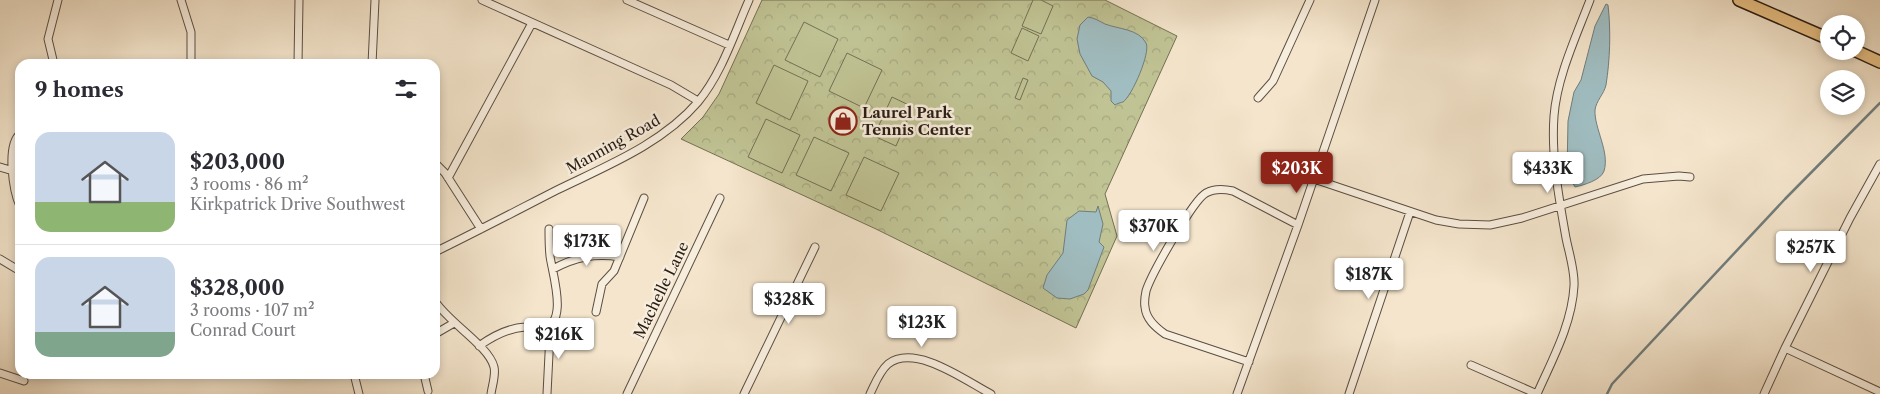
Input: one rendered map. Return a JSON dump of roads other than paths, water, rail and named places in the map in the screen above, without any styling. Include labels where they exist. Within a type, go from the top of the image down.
[{"type":"highway","points":[[1739,0],[1820,36]]},
{"type":"highway","points":[[1865,55],[1880,62]]},
{"type":"street","points":[[53,59],[48,39],[58,0]]},
{"type":"street","points":[[182,0],[191,32],[191,59]]},
{"type":"street","points":[[298,59],[299,0]]},
{"type":"street","points":[[372,59],[375,0]]},
{"type":"street","points":[[482,0],[671,84],[698,101]]},
{"type":"street","points":[[628,0],[729,44]]},
{"type":"street","name":"Manning Road","points":[[440,250],[652,140],[680,119],[698,101],[711,81],[749,0]]},
{"type":"street","points":[[1258,98],[1273,81],[1310,0]]},
{"type":"street","points":[[1237,394],[1298,225],[1375,0]]},
{"type":"street","points":[[1471,365],[1537,394],[1570,318],[1574,284],[1553,149],[1554,114],[1561,80],[1590,0]]},
{"type":"street","points":[[448,178],[532,23]]},
{"type":"street","points":[[15,140],[13,143],[15,157]]},
{"type":"street","points":[[1764,394],[1858,203],[1880,164]]},
{"type":"street","points":[[1,168],[15,171]]},
{"type":"street","points":[[440,169],[465,202],[481,229]]},
{"type":"street","points":[[1314,179],[1436,220],[1459,224],[1490,225],[1522,218],[1643,179],[1690,177]]},
{"type":"street","points":[[1249,362],[1160,331],[1150,320],[1145,308],[1146,291],[1198,198],[1206,193],[1222,189],[1233,191],[1298,225]]},
{"type":"street","points":[[596,312],[602,284],[614,271],[644,198]]},
{"type":"street","name":"Machelle Lane","points":[[627,394],[720,198]]},
{"type":"street","points":[[1349,394],[1410,212]]},
{"type":"street","points":[[479,346],[498,333],[526,326],[540,330],[548,326],[558,306],[550,258],[549,229]]},
{"type":"street","points":[[744,394],[815,247]]},
{"type":"street","points":[[553,269],[568,261],[594,254],[620,257]]},
{"type":"street","points":[[0,259],[15,268]]},
{"type":"street","points":[[440,308],[479,346],[494,365],[495,372],[491,394]]},
{"type":"street","points":[[440,331],[454,323]]},
{"type":"street","points":[[547,394],[550,334],[548,326]]},
{"type":"street","points":[[1785,348],[1880,392]]},
{"type":"street","points":[[870,394],[880,372],[888,364],[898,359],[911,358],[940,366],[991,394]]},
{"type":"street","points":[[0,373],[15,378]]},
{"type":"street","points":[[18,379],[24,381]]},
{"type":"street","points":[[355,379],[359,394]]},
{"type":"street","points":[[425,379],[428,391]]},
{"type":"water","points":[[1606,4],[1608,5],[1610,25],[1608,66],[1606,85],[1595,110],[1595,117],[1604,148],[1604,171],[1596,179],[1575,187],[1567,172],[1568,121],[1574,92],[1581,80],[1595,26]]},
{"type":"water","points":[[1088,17],[1133,32],[1143,38],[1146,43],[1146,55],[1136,83],[1127,98],[1115,105],[1111,101],[1111,91],[1103,82],[1092,76],[1080,54],[1077,39],[1080,25]]},
{"type":"water","points":[[1098,206],[1103,224],[1099,242],[1104,247],[1088,290],[1084,294],[1070,299],[1057,298],[1043,288],[1047,275],[1063,253],[1067,220],[1079,211],[1096,212]]},
{"type":"waterway","points":[[1607,394],[1612,384],[1785,199],[1880,103]]},
{"type":"place","name":"Laurel Park Tennis Center","points":[[843,121]]}]
